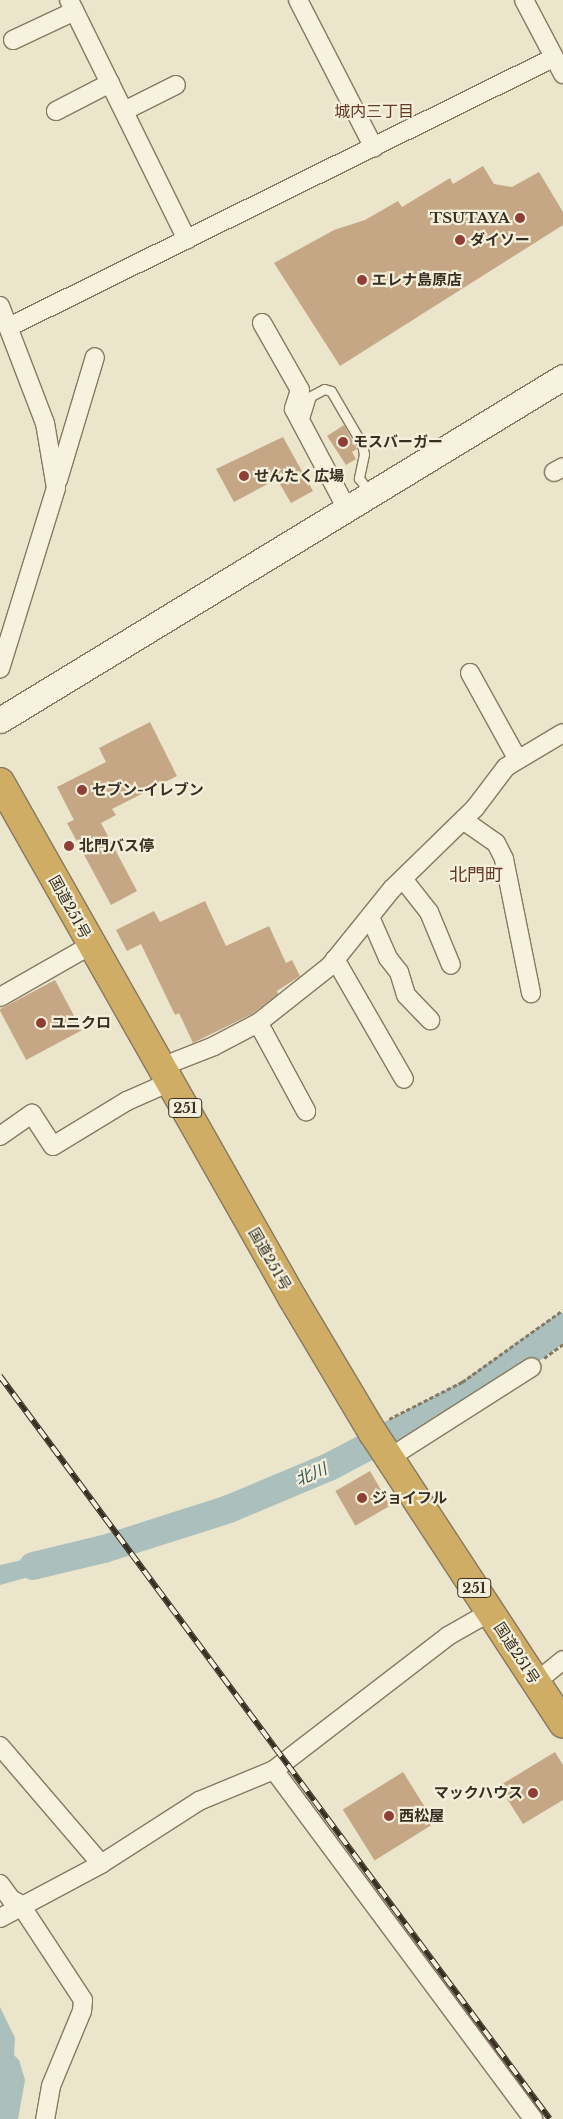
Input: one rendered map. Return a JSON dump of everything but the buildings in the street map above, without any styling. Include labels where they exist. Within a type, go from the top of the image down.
[{"type":"highway","name":"国道251号","points":[[0,782],[91,945],[379,1443],[563,1723]]},
{"type":"street","points":[[298,0],[374,148]]},
{"type":"street","points":[[524,0],[563,74]]},
{"type":"street","points":[[13,40],[72,6],[188,240]]},
{"type":"street","points":[[9,327],[553,58]]},
{"type":"street","points":[[56,111],[110,83]]},
{"type":"street","points":[[124,111],[176,85]]},
{"type":"street","points":[[0,306],[45,423],[56,488]]},
{"type":"street","points":[[262,323],[300,390],[294,409],[346,509]]},
{"type":"street","points":[[0,669],[95,357]]},
{"type":"street","points":[[0,720],[563,377]]},
{"type":"street","points":[[470,673],[517,758]]},
{"type":"street","points":[[0,1136],[32,1114],[53,1146],[127,1101],[165,1074],[258,1023],[335,959],[402,879],[463,820],[517,758],[563,733]]},
{"type":"street","points":[[463,820],[496,843],[504,859],[531,993]]},
{"type":"street","points":[[402,879],[429,912],[451,965]]},
{"type":"street","points":[[370,916],[388,958],[399,972],[406,995],[430,1020]]},
{"type":"street","points":[[0,997],[91,945]]},
{"type":"street","points":[[335,959],[404,1079]]},
{"type":"street","points":[[379,1443],[532,1367]]},
{"type":"street","points":[[0,1918],[20,1904],[101,1864],[199,1800],[274,1770],[448,1636],[490,1612]]},
{"type":"street","points":[[536,1682],[563,1660]]},
{"type":"street","points":[[0,1746],[101,1864]]},
{"type":"street","points":[[274,1770],[533,2119]]},
{"type":"street","points":[[0,1884],[11,1899],[20,1904],[83,2000],[82,2011],[52,2086],[45,2119]]},
{"type":"lane","points":[[302,425],[311,396],[324,389],[331,391],[362,444],[364,454],[360,478],[370,494]]},
{"type":"path","points":[[379,1443],[563,1310]]},
{"type":"path","points":[[532,1367],[563,1344]]},
{"type":"shaded area","points":[[31,1558],[36,1575],[0,1585],[0,1565]]},
{"type":"shaded area","points":[[0,2007],[15,2038],[14,2055],[19,2060],[25,2080],[18,2119],[0,2119]]},
{"type":"waterway","name":"北川","points":[[33,1566],[104,1549],[229,1509],[329,1467],[468,1394],[563,1327]]},
{"type":"railway","points":[[0,1376],[550,2119]]},
{"type":"place","name":"TSUTAYA","points":[[520,218]]},
{"type":"place","name":"ダイソー","points":[[460,240]]},
{"type":"place","name":"エレナ島原店","points":[[362,280]]},
{"type":"place","name":"モスバーガー","points":[[343,442]]},
{"type":"place","name":"せんたく広場","points":[[244,476]]},
{"type":"place","name":"セブン-イレブン","points":[[82,790]]},
{"type":"place","name":"北門バス停","points":[[69,846]]},
{"type":"place","name":"ユニクロ","points":[[41,1023]]},
{"type":"place","name":"ジョイフル","points":[[362,1498]]},
{"type":"place","name":"マックハウス","points":[[533,1793]]},
{"type":"place","name":"西松屋","points":[[389,1816]]},
{"type":"district","name":"城内三丁目","points":[[374,111]]},
{"type":"district","name":"北門町","points":[[476,875]]}]
